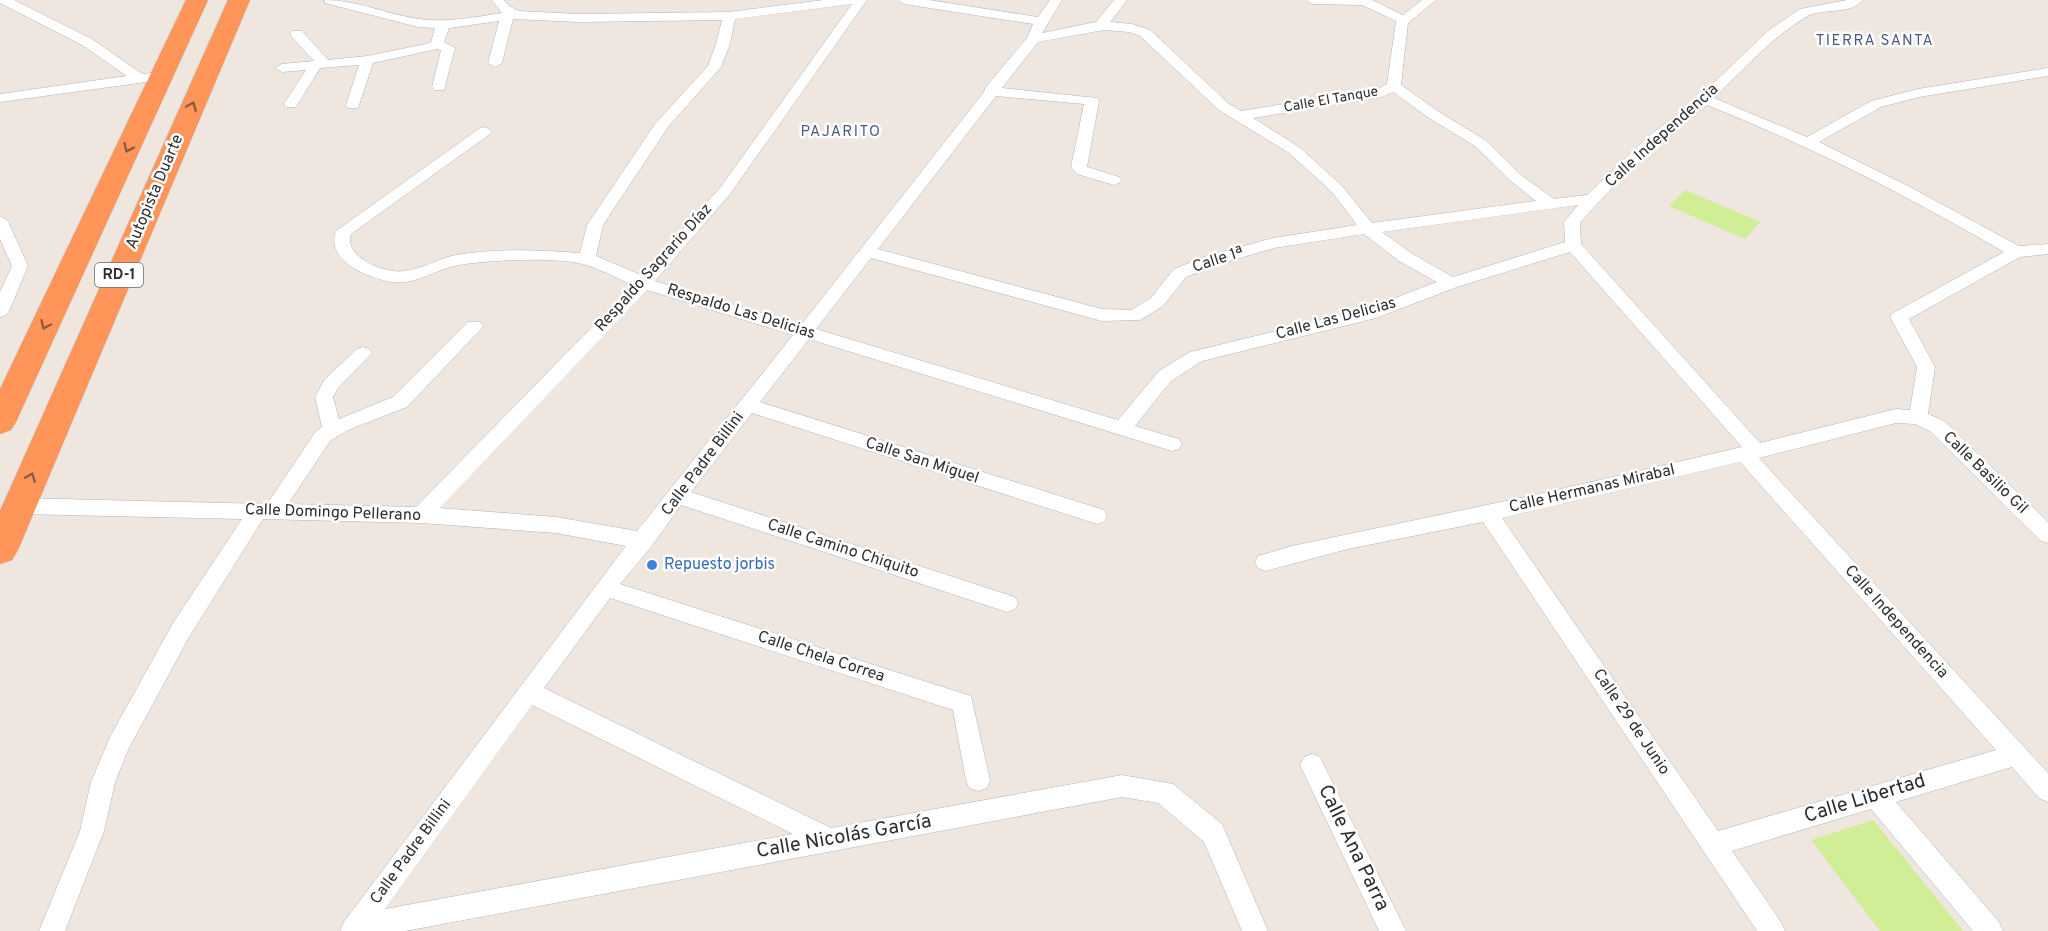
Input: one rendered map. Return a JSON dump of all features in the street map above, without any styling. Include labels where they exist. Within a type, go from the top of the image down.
[{"type":"highway","name":"RD-1","points":[[0,422],[151,78],[197,0]]},
{"type":"highway","name":"Autopista Duarte","points":[[0,550],[239,0]]},
{"type":"highway","points":[[151,78],[206,73]]},
{"type":"street","points":[[6,0],[151,78]]},
{"type":"street","points":[[330,0],[418,23],[443,25],[512,16],[578,18],[729,16],[854,0]]},
{"type":"street","points":[[498,0],[512,16]]},
{"type":"street","name":"Respaldo Sagrario Díaz","points":[[421,515],[645,283],[724,191],[861,0]]},
{"type":"street","points":[[904,0],[1037,30],[1101,25],[1131,26],[1145,33],[1224,107],[1294,150],[1337,189],[1369,230],[1405,257],[1452,283]]},
{"type":"street","name":"Calle Padre Billini","points":[[355,929],[605,588],[868,252],[1037,30],[1056,0]]},
{"type":"street","points":[[1101,25],[1121,0]]},
{"type":"street","points":[[1312,0],[1362,1],[1404,20],[1430,0]]},
{"type":"street","name":"Calle Independencia","points":[[1857,0],[1847,5],[1805,12],[1774,33],[1706,99],[1654,140],[1592,199],[1572,222],[1573,245],[1750,453],[2048,790]]},
{"type":"street","points":[[578,18],[589,6]]},
{"type":"street","points":[[495,63],[512,16]]},
{"type":"street","points":[[586,259],[595,225],[662,124],[714,67],[723,44],[729,16]]},
{"type":"street","name":"Calle El Tanque","points":[[1240,116],[1382,93],[1394,86],[1404,20]]},
{"type":"street","points":[[437,44],[443,25]]},
{"type":"street","points":[[297,34],[320,65]]},
{"type":"street","points":[[282,68],[367,60],[437,44],[448,48],[439,87]]},
{"type":"street","points":[[353,105],[367,60]]},
{"type":"street","points":[[291,104],[320,65]]},
{"type":"street","points":[[1809,142],[1876,104],[1918,93],[2048,72]]},
{"type":"street","points":[[0,98],[151,78]]},
{"type":"street","points":[[1394,86],[1434,115],[1480,143],[1516,178],[1551,204]]},
{"type":"street","points":[[990,91],[1092,101],[1079,167],[1082,171],[1114,180]]},
{"type":"street","points":[[1706,99],[1809,142],[1941,209],[2016,252]]},
{"type":"street","name":"Respaldo Las Delicias","points":[[485,131],[344,231],[340,236],[341,244],[349,257],[363,267],[401,277],[452,261],[480,257],[530,253],[586,259],[645,283],[1172,444]]},
{"type":"street","name":"Calle 1ª","points":[[868,252],[1102,315],[1134,316],[1157,302],[1180,273],[1210,261],[1273,243],[1592,199]]},
{"type":"street","points":[[0,221],[20,266],[0,311]]},
{"type":"street","name":"Calle Las Delicias","points":[[1122,428],[1165,376],[1196,356],[1370,314],[1452,283],[1573,245]]},
{"type":"street","points":[[1918,417],[1926,367],[1899,317],[2016,252],[2048,249]]},
{"type":"street","points":[[52,931],[92,831],[104,782],[118,745],[181,630],[265,511],[323,436],[332,430],[400,402],[474,326]]},
{"type":"street","points":[[332,430],[324,397],[331,384],[363,353]]},
{"type":"street","name":"Calle San Miguel","points":[[747,405],[1097,516]]},
{"type":"street","name":"Calle Hermanas Mirabal","points":[[1265,562],[1317,546],[1488,513],[1750,453],[1896,416],[1918,417]]},
{"type":"street","name":"Calle Basilio Gil","points":[[1918,417],[1937,426],[2048,535]]},
{"type":"street","name":"Calle Camino Chiquito","points":[[679,496],[1007,603]]},
{"type":"street","name":"Calle Domingo Pellerano","points":[[19,506],[421,515],[556,525],[644,541]]},
{"type":"street","name":"Calle 29 de Junio","points":[[1488,513],[1772,931]]},
{"type":"street","name":"Calle Chela Correa","points":[[605,588],[963,703],[978,780]]},
{"type":"street","points":[[529,692],[830,840]]},
{"type":"street","name":"Calle Libertad","points":[[1715,844],[2015,755]]},
{"type":"street","name":"Calle Ana Parra","points":[[1312,765],[1393,931]]},
{"type":"street","name":"Calle Nicolás García","points":[[355,929],[1122,786],[1164,792],[1213,833],[1255,931]]},
{"type":"street","points":[[1875,796],[1990,931]]},
{"type":"green space","points":[[1685,190],[1760,222],[1745,239],[1669,206]]},
{"type":"green space","points":[[1873,820],[1963,931],[1880,931],[1811,840]]},
{"type":"place","name":"Repuesto jorbis","points":[[652,565]]},
{"type":"district","name":"TIERRA SANTA","points":[[1875,41]]},
{"type":"district","name":"PAJARITO","points":[[841,132]]}]
